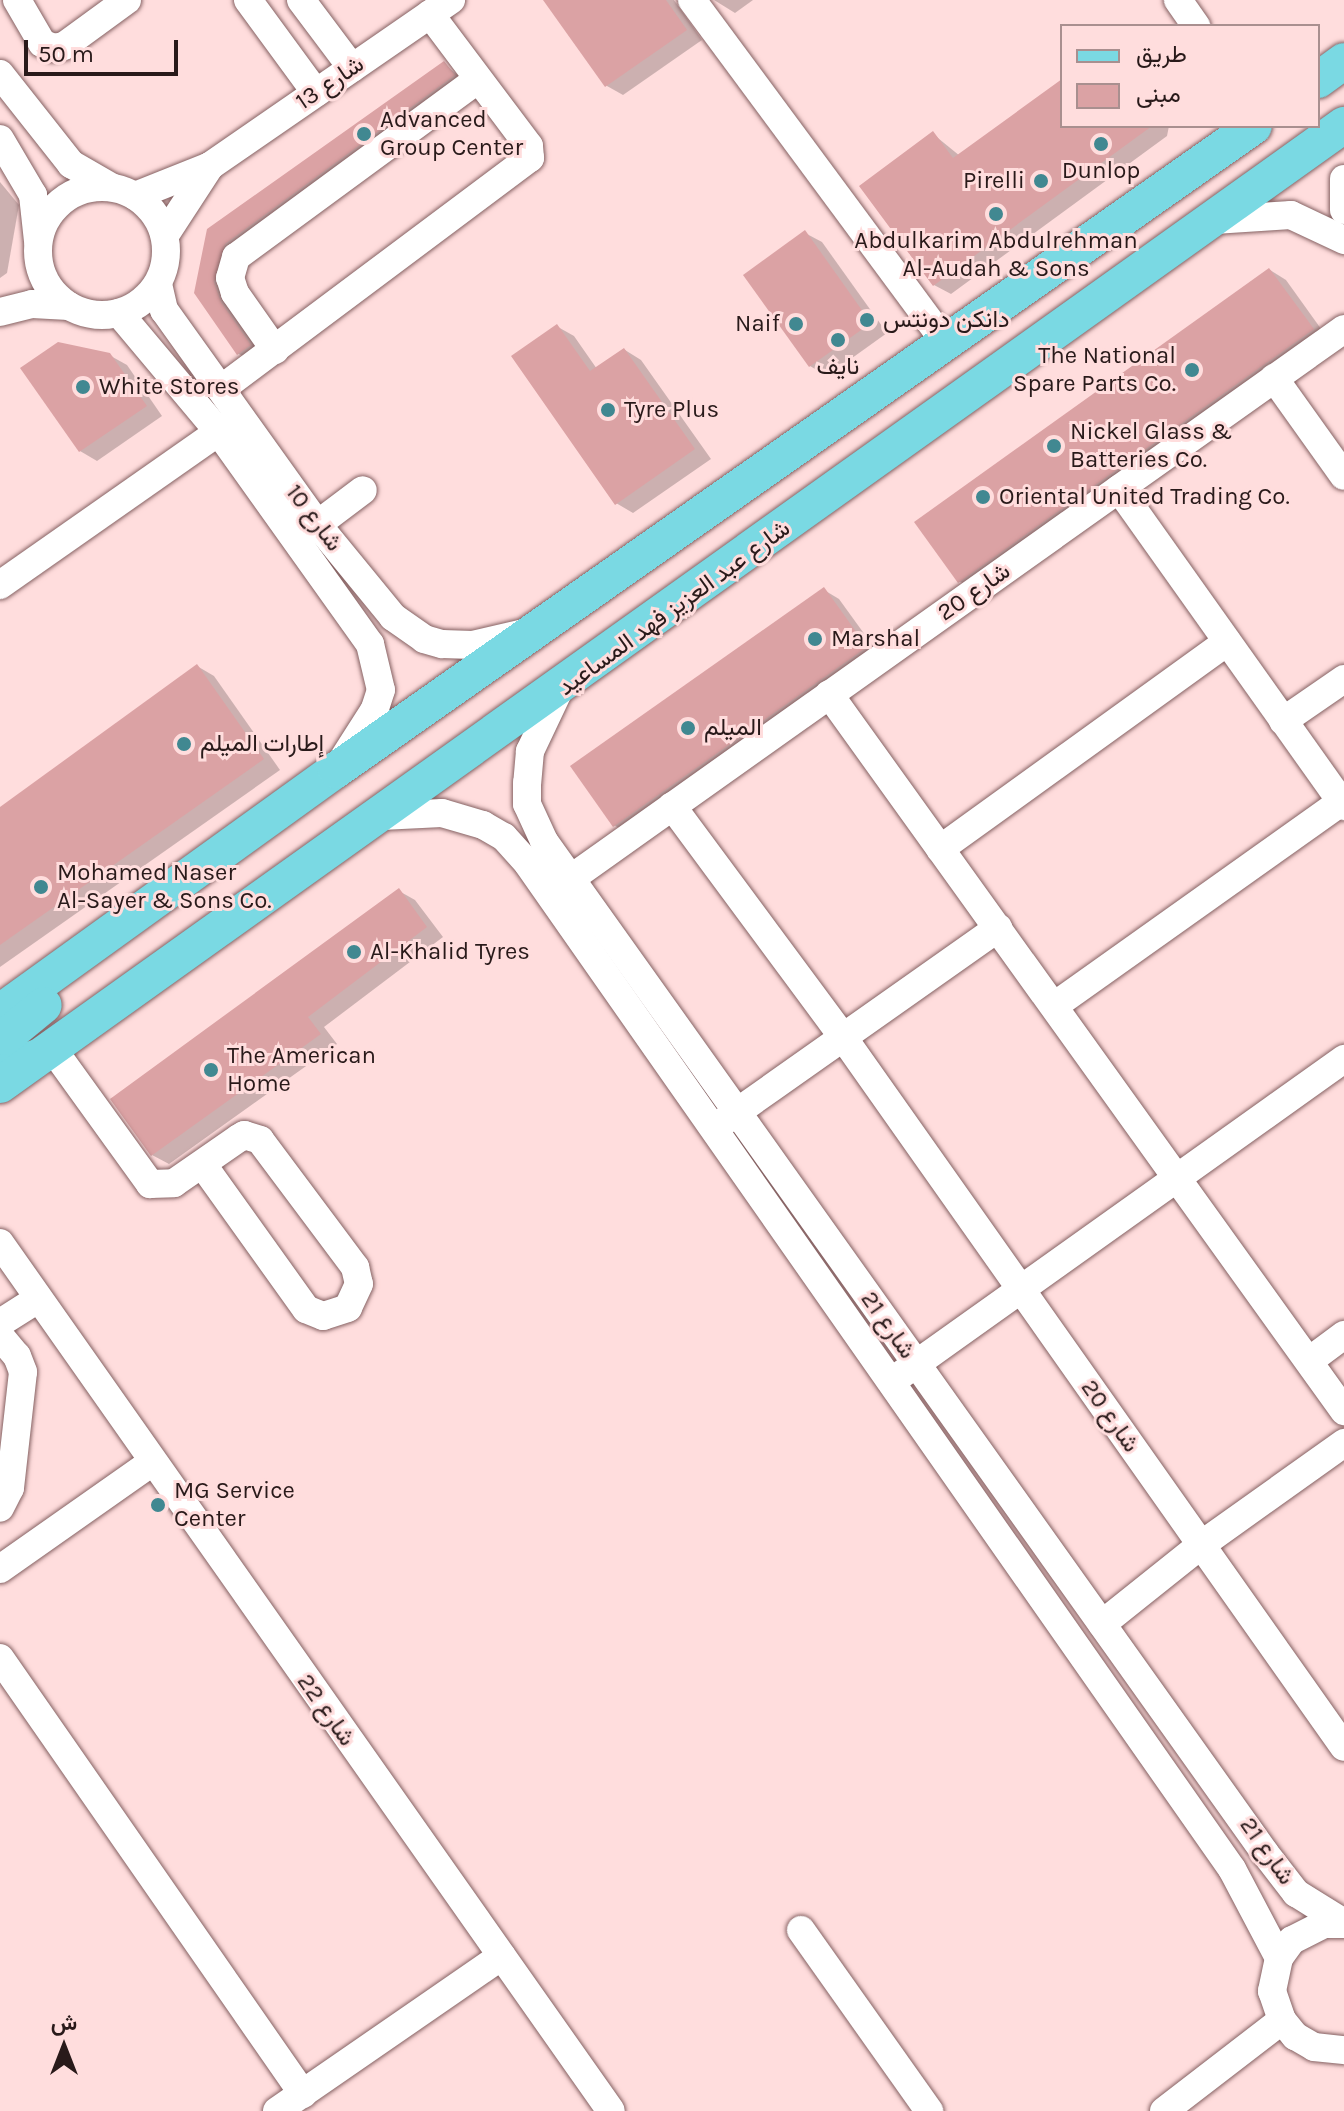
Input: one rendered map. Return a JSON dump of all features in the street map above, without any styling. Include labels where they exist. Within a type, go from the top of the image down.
[{"type":"main road","points":[[1320,79],[1344,61]]},
{"type":"main road","name":"شارع عبد العزيز فهد المساعيد","points":[[0,1085],[559,690],[1344,125]]},
{"type":"main road","points":[[0,1012],[336,770],[946,343],[1218,140],[1249,128]]},
{"type":"main road","points":[[45,1052],[23,1062],[11,1057],[5,1037],[14,1025],[185,904],[213,861]]},
{"type":"street","points":[[17,0],[42,43],[53,48],[64,46],[127,0]]},
{"type":"street","points":[[248,0],[316,93]]},
{"type":"street","points":[[301,0],[352,68]]},
{"type":"street","points":[[692,0],[946,343]]},
{"type":"street","points":[[1178,0],[1195,24]]},
{"type":"street","points":[[221,389],[530,158],[529,146],[478,79],[440,7]]},
{"type":"street","name":"شارع 13","points":[[123,192],[210,166],[440,7]]},
{"type":"street","points":[[0,74],[71,164],[154,212],[165,235],[166,260],[158,284],[141,302],[119,313],[93,315],[69,306],[32,304],[0,311]]},
{"type":"street","points":[[275,350],[235,293],[230,278],[236,257],[478,79]]},
{"type":"street","points":[[0,139],[33,195],[44,279],[69,306]]},
{"type":"street","name":"شارع 13","points":[[165,235],[210,166]]},
{"type":"street","points":[[1344,179],[1344,210]]},
{"type":"street","points":[[0,311],[38,248],[47,218],[64,199],[86,189],[123,192]]},
{"type":"street","points":[[1214,220],[1291,215],[1344,240]]},
{"type":"street","name":"شارع 10","points":[[158,284],[164,310],[221,389],[229,424]]},
{"type":"street","name":"شارع 10","points":[[119,313],[229,424],[308,532],[370,644],[379,675],[375,709],[336,770]]},
{"type":"street","name":"شارع 20","points":[[573,877],[1344,329]]},
{"type":"street","points":[[1274,378],[1344,476]]},
{"type":"street","points":[[0,585],[229,424]]},
{"type":"street","points":[[1054,1006],[1342,804],[1119,489]]},
{"type":"street","points":[[308,532],[363,490]]},
{"type":"street","name":"شارع 10","points":[[308,532],[393,617],[424,639],[473,645],[540,629]]},
{"type":"street","points":[[940,849],[1227,642]]},
{"type":"street","points":[[1283,721],[1344,679]]},
{"type":"street","name":"شارع 21","points":[[559,690],[530,751],[527,804],[544,841],[573,877],[916,1364],[1296,1893],[1344,1923]]},
{"type":"street","points":[[829,694],[1179,1176],[1344,1411]]},
{"type":"street","name":"شارع 20","points":[[672,806],[845,1040],[1344,1747]]},
{"type":"street","name":"شارع 21","points":[[381,816],[442,813],[483,825],[504,837],[1232,1869],[1279,1958]]},
{"type":"street","points":[[712,1129],[845,1040],[998,928]]},
{"type":"street","points":[[45,1052],[150,1184],[166,1187],[244,1135],[260,1140],[355,1267],[358,1293],[348,1308],[323,1316],[306,1309],[202,1164]]},
{"type":"street","points":[[888,1383],[1344,1059]]},
{"type":"street","name":"شارع 22","points":[[0,1243],[151,1463],[611,2111]]},
{"type":"street","points":[[0,1323],[38,1299]]},
{"type":"street","points":[[1309,1361],[1344,1335]]},
{"type":"street","points":[[0,1336],[21,1363],[23,1381],[10,1488],[0,1508]]},
{"type":"street","points":[[1102,1624],[1201,1545],[1344,1443]]},
{"type":"street","points":[[0,1569],[151,1463]]},
{"type":"street","points":[[0,1658],[303,2094]]},
{"type":"street","points":[[1344,1923],[1303,1932],[1279,1958],[1272,1991],[1282,2020],[1314,2047],[1344,2050]]},
{"type":"street","points":[[801,1930],[929,2111]]},
{"type":"street","points":[[277,2111],[502,1956]]},
{"type":"street","points":[[1164,2111],[1282,2020]]},
{"type":"building","points":[[543,0],[666,0],[687,30],[605,87]]},
{"type":"building","points":[[444,61],[455,75],[225,244],[214,282],[221,302],[251,345],[237,355],[194,293],[207,229]]},
{"type":"building","points":[[1060,80],[1060,128],[1149,128],[933,286],[859,186],[933,131],[953,158]]},
{"type":"building","points":[[805,230],[871,323],[809,367],[743,275]]},
{"type":"building","points":[[1269,268],[1314,329],[958,583],[914,522]]},
{"type":"building","name":"Tyre Plus","points":[[557,324],[590,371],[624,348],[695,449],[615,505],[511,356]]},
{"type":"building","name":"White Stores","points":[[58,342],[110,353],[147,406],[79,452],[20,368]]},
{"type":"building","name":"الميلم","points":[[824,587],[867,647],[613,827],[570,766]]},
{"type":"building","points":[[197,664],[264,759],[0,945],[0,807]]},
{"type":"building","name":"The American Home","points":[[399,888],[427,927],[308,1017],[321,1034],[151,1156],[110,1099]]},
{"type":"place","name":"Advanced Group Center","points":[[364,134]]},
{"type":"place","name":"Dunlop","points":[[1101,144]]},
{"type":"place","name":"Pirelli","points":[[1041,181]]},
{"type":"place","name":"Abdulkarim Abdulrehman Al-Audah & Sons","points":[[996,214]]},
{"type":"place","name":"دانكن دونتس","points":[[867,320]]},
{"type":"place","name":"Naif","points":[[796,324]]},
{"type":"place","name":"نايف","points":[[838,340]]},
{"type":"place","name":"The National Spare Parts Co.","points":[[1192,370]]},
{"type":"place","name":"White Stores","points":[[83,387]]},
{"type":"place","name":"Tyre Plus","points":[[608,410]]},
{"type":"place","name":"Nickel Glass & Batteries Co.","points":[[1054,446]]},
{"type":"place","name":"Oriental United Trading Co.","points":[[983,497]]},
{"type":"place","name":"Marshal","points":[[815,639]]},
{"type":"place","name":"الميلم","points":[[688,728]]},
{"type":"place","name":"إطارات الميلم","points":[[184,744]]},
{"type":"place","name":"Mohamed Naser Al-Sayer & Sons Co.","points":[[41,887]]},
{"type":"place","name":"Al-Khalid Tyres","points":[[354,952]]},
{"type":"place","name":"The American Home","points":[[211,1070]]},
{"type":"place","name":"MG Service Center","points":[[158,1505]]}]
